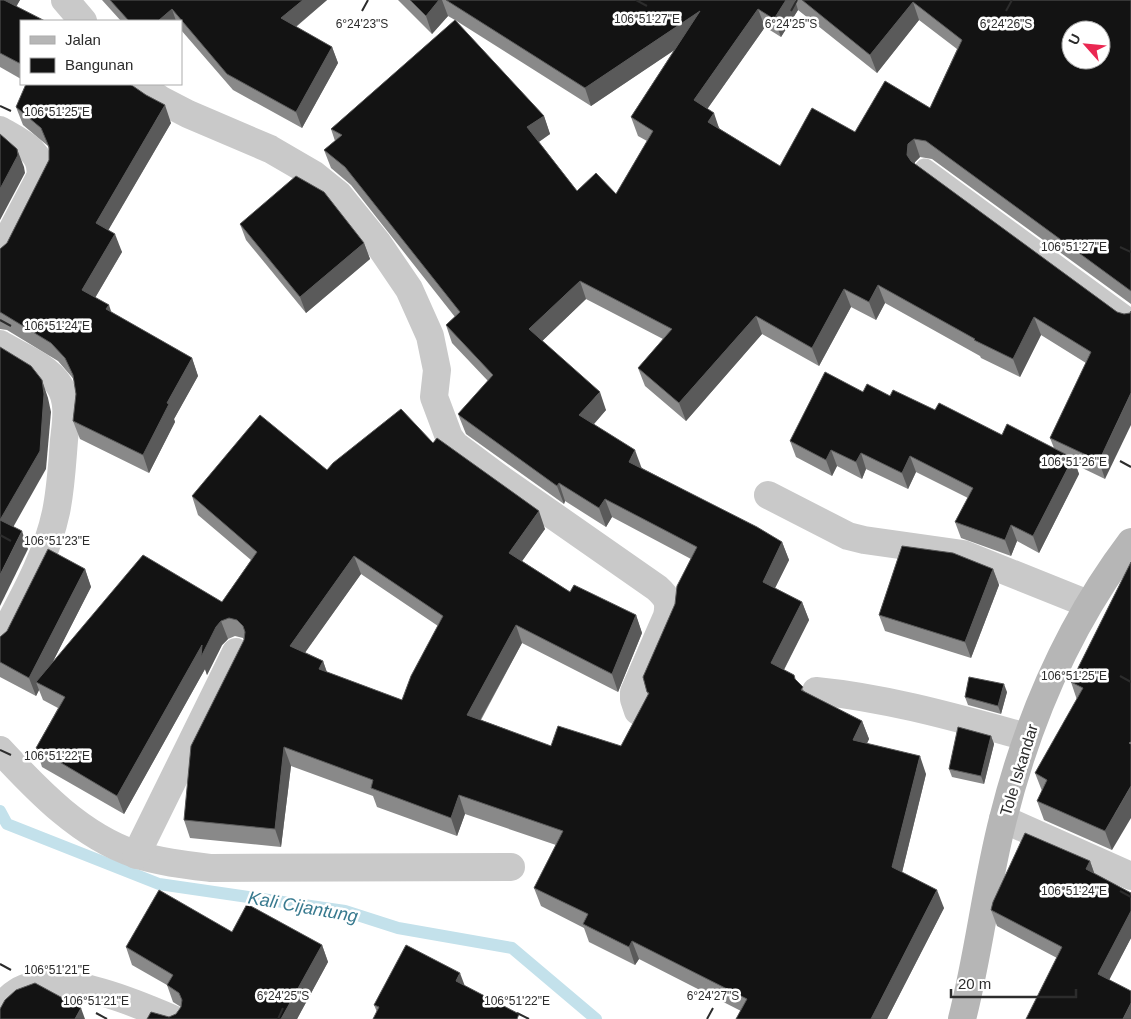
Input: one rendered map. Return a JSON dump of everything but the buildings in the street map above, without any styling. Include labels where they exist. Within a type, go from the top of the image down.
[{"type":"main road","name":"Tole Iskandar","points":[[962,1019],[1003,819],[1027,737],[1062,653],[1088,604],[1105,576],[1131,542]]},
{"type":"street","points":[[65,0],[82,20]]},
{"type":"street","points":[[139,85],[161,100],[188,114],[270,149],[313,174],[339,195],[377,242],[408,288],[426,328],[437,370],[434,397],[449,437],[455,445],[649,582],[665,596],[669,605],[667,616],[634,692],[638,711]]},
{"type":"street","points":[[0,130],[35,154],[42,164],[42,170],[0,253]]},
{"type":"street","points":[[0,344],[42,369],[59,384],[64,394],[66,416],[61,488],[49,538],[37,571],[0,641]]},
{"type":"street","points":[[768,495],[848,536],[963,554],[1088,604]]},
{"type":"street","points":[[136,855],[236,652]]},
{"type":"street","points":[[816,691],[855,694],[909,705],[1027,737]]},
{"type":"street","points":[[0,750],[22,774],[69,817],[113,845],[136,855],[179,864],[211,868],[511,867]]},
{"type":"street","points":[[1003,819],[1131,876]]},
{"type":"street","points":[[0,1007],[28,987],[40,984],[63,984],[96,991],[173,1019]]},
{"type":"lane","points":[[925,169],[1131,320]]},
{"type":"waterway","name":"Kali Cijantung","points":[[0,811],[7,824],[159,884],[345,911],[398,928],[512,948],[596,1019]]}]
